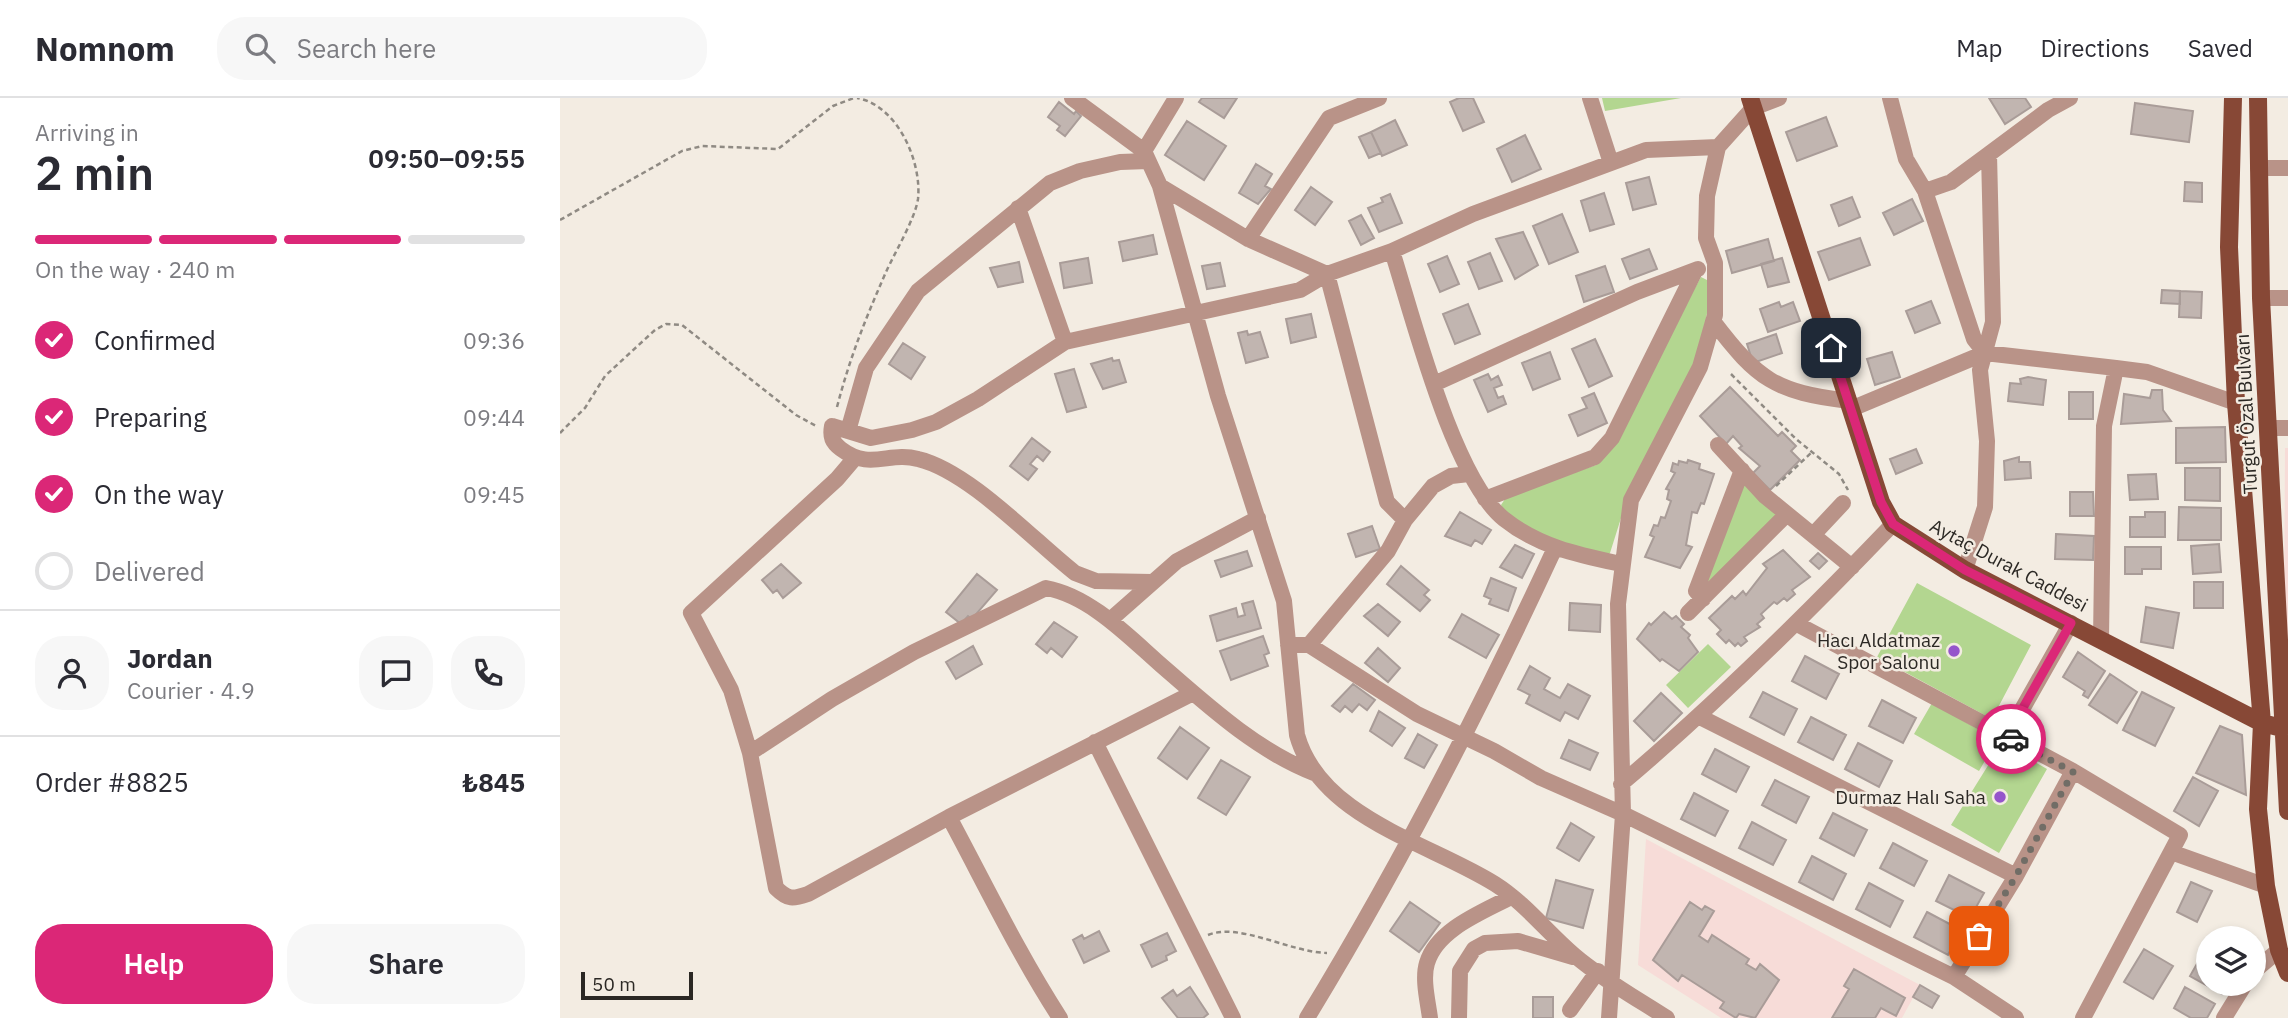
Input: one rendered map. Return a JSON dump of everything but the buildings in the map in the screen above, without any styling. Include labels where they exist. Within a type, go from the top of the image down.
[{"type":"main road","name":"Turgut Özal Bulvarı","points":[[2232,98],[2229,247],[2236,403],[2262,723],[2258,809],[2266,886],[2279,950],[2288,973]]},
{"type":"main road","name":"Turgut Özal Bulvarı","points":[[2258,98],[2261,298],[2283,655],[2282,728],[2288,811]]},
{"type":"main road","points":[[1751,103],[1881,502],[1893,524]]},
{"type":"main road","name":"Aytaç Durak Caddesi","points":[[1893,524],[1965,570],[2262,723],[2282,728]]},
{"type":"street","points":[[1072,98],[1146,156],[1160,186],[1194,314],[1283,601],[1297,735],[1303,754],[1314,773],[1338,797],[1409,841],[1496,884],[1576,957],[1667,1018]]},
{"type":"street","points":[[1152,582],[1096,581],[1075,573],[962,479],[917,458],[854,459],[834,444],[830,435],[840,429],[866,368],[908,302],[1050,183],[1080,172],[1146,156],[1176,98]]},
{"type":"street","points":[[1248,239],[1329,118],[1379,98]]},
{"type":"street","points":[[1590,98],[1611,163]]},
{"type":"street","points":[[1609,1018],[1604,976],[1623,814],[1618,604],[1631,500],[1700,366],[1713,321],[1715,263],[1706,238],[1707,196],[1718,146],[1751,103],[1779,98]]},
{"type":"street","points":[[1890,98],[1906,159],[1925,191],[1974,339],[1985,353]]},
{"type":"street","points":[[1925,191],[1951,182],[2048,110],[2070,98]]},
{"type":"street","points":[[840,429],[871,438],[912,430],[936,422],[978,399],[1065,342],[1300,290],[1327,274],[1392,251],[1473,214],[1646,150],[1718,146]]},
{"type":"street","points":[[1965,570],[1985,507],[1987,441],[1980,370],[1993,322],[1989,154]]},
{"type":"street","points":[[2258,168],[2288,169]]},
{"type":"street","points":[[1160,186],[1248,239],[1327,274]]},
{"type":"street","points":[[1018,208],[1065,342]]},
{"type":"street","points":[[1392,251],[1434,384],[1469,474],[1485,499],[1504,519],[1555,550],[1621,564]]},
{"type":"street","points":[[1434,384],[1637,292],[1715,263]]},
{"type":"street","points":[[1485,499],[1595,457],[1612,438],[1695,271]]},
{"type":"street","points":[[1327,274],[1387,502],[1405,520]]},
{"type":"street","points":[[2261,298],[2288,298]]},
{"type":"street","points":[[1713,321],[1740,356],[1769,382],[1791,392],[1850,405],[1985,353],[2147,372],[2236,403]]},
{"type":"street","points":[[2101,639],[2104,426],[2116,369]]},
{"type":"street","points":[[2269,428],[2288,428]]},
{"type":"street","points":[[1718,445],[1765,496],[1852,567]]},
{"type":"street","points":[[854,459],[837,478],[691,613],[714,652],[731,690],[750,753],[776,888],[784,896],[793,899],[808,894],[949,817],[1193,693]]},
{"type":"street","points":[[1703,598],[1696,591],[1742,470]]},
{"type":"street","points":[[1309,645],[1388,551],[1405,520],[1433,486],[1451,475],[1469,474]]},
{"type":"street","points":[[1813,535],[1843,503]]},
{"type":"street","points":[[1688,613],[1787,514]]},
{"type":"street","points":[[1110,620],[1177,561],[1258,519]]},
{"type":"street","points":[[1621,784],[1700,717],[1797,624],[1893,524]]},
{"type":"street","points":[[1307,1018],[1409,841],[1464,738],[1555,550]]},
{"type":"street","points":[[750,753],[832,699],[914,652],[1046,588],[1059,591],[1110,620],[1193,693],[1284,761],[1314,773]]},
{"type":"street","points":[[2007,736],[2071,623]]},
{"type":"street","points":[[1797,624],[2073,772],[2180,835],[2082,1018]]},
{"type":"street","points":[[1288,645],[1309,645],[1383,694],[1464,738],[1954,977],[2016,1018]]},
{"type":"street","points":[[1700,717],[2016,876]]},
{"type":"street","points":[[1095,741],[1233,1018]]},
{"type":"street","points":[[1954,977],[2016,876],[2073,772]]},
{"type":"street","points":[[949,817],[1027,960],[1040,990],[1060,1018]]},
{"type":"street","points":[[2172,852],[2266,886]]},
{"type":"street","points":[[1430,1018],[1426,965],[1432,953],[1442,939],[1473,917],[1511,897]]},
{"type":"street","points":[[1459,1018],[1460,971],[1474,949],[1485,943],[1518,941],[1576,957]]},
{"type":"street","points":[[2266,961],[2279,950]]},
{"type":"street","points":[[1570,1010],[1604,976]]},
{"type":"street","points":[[2224,1018],[2238,996]]},
{"type":"path","points":[[560,220],[682,151],[702,146],[778,149],[833,106],[855,98],[871,100],[886,113],[909,147],[915,162],[918,201],[853,348],[840,429],[816,427],[682,325],[666,324],[655,330],[605,376],[585,408],[560,433]]},
{"type":"path","points":[[1731,374],[1812,452],[1839,474],[1848,488],[1843,503]]},
{"type":"path","points":[[1765,496],[1812,452]]},
{"type":"path","points":[[1194,941],[1216,932],[1233,930],[1289,948],[1344,953]]},
{"type":"shaded area","points":[[2285,448],[2288,448],[2288,644],[2284,645]]},
{"type":"shaded area","points":[[1646,839],[1920,985],[1902,1018],[1721,1018],[1638,965]]},
{"type":"green space","points":[[1602,98],[1681,98],[1605,111]]},
{"type":"green space","points":[[1701,277],[1707,280],[1709,304],[1697,361],[1627,499],[1610,553],[1606,557],[1599,555],[1544,536],[1517,522],[1501,505],[1507,496],[1596,465]]},
{"type":"green space","points":[[1743,482],[1778,516],[1703,587]]},
{"type":"green space","name":"Hacı Aldatmaz Spor Salonu","points":[[1917,583],[2031,645],[1992,719],[1877,657]]},
{"type":"green space","points":[[1708,644],[1731,667],[1688,708],[1666,685]]},
{"type":"green space","points":[[1932,703],[1997,740],[1979,771],[1914,734]]},
{"type":"green space","name":"Durmaz Halı Saha","points":[[2002,743],[2047,769],[1999,853],[1951,825]]},
{"type":"way so far","points":[[1979,936],[2016,876],[2073,772],[2011,739]]},
{"type":"place","name":"Hacı Aldatmaz Spor Salonu","points":[[1954,651]]},
{"type":"place","name":"Durmaz Halı Saha","points":[[2000,797]]},
{"type":"route","points":[[1831,348],[1881,502],[1893,524],[1965,570],[2071,623],[2007,736],[2011,739]]}]
